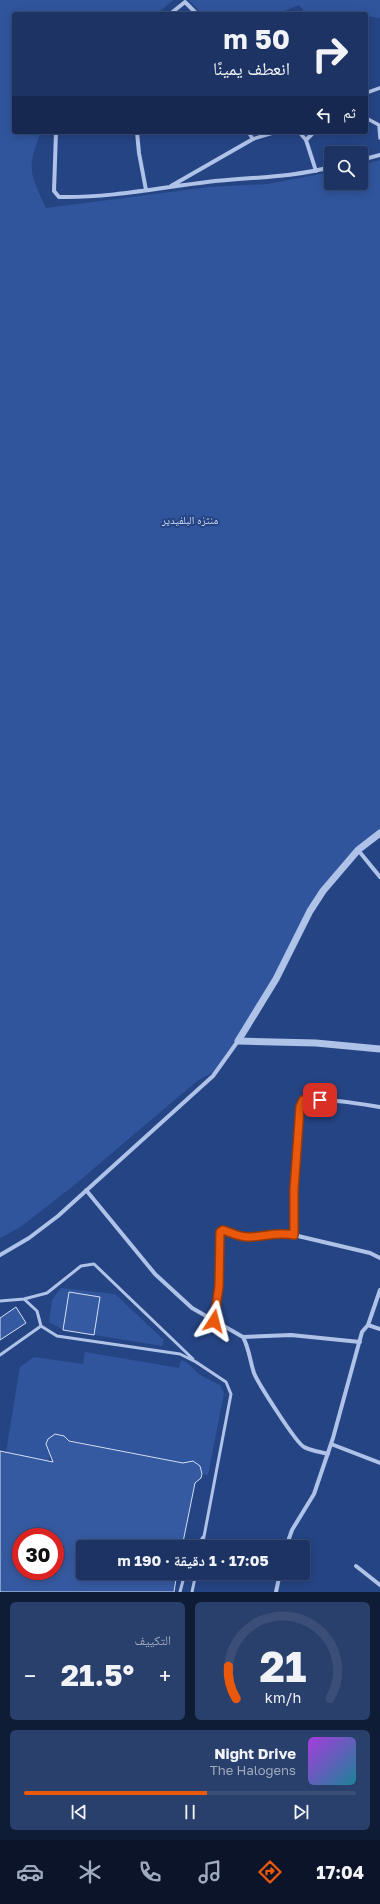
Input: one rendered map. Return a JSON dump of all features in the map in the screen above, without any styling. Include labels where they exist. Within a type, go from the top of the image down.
[{"type":"street","points":[[172,12],[185,2],[195,12]]},
{"type":"street","points":[[368,92],[380,88]]},
{"type":"street","points":[[368,119],[379,125],[380,138]]},
{"type":"street","points":[[56,134],[54,191],[57,196],[100,196],[209,182],[270,178],[324,169]]},
{"type":"street","points":[[137,134],[146,190]]},
{"type":"street","points":[[249,134],[253,139]]},
{"type":"street","points":[[169,187],[253,139],[269,134]]},
{"type":"street","points":[[301,134],[306,140],[316,171]]},
{"type":"street","points":[[306,140],[312,134]]},
{"type":"street","points":[[368,158],[380,155]]},
{"type":"street","points":[[0,1255],[29,1238],[58,1216],[213,1076],[238,1041],[284,965],[310,911],[323,891],[358,850],[380,833]]},
{"type":"street","points":[[358,850],[380,877]]},
{"type":"street","points":[[238,1041],[316,1043],[380,1049]]},
{"type":"street","points":[[294,1235],[294,1190],[302,1102],[306,1099],[320,1100],[380,1108]]},
{"type":"street","points":[[86,1190],[155,1274],[192,1308],[214,1321],[243,1337],[291,1335],[360,1342]]},
{"type":"street","points":[[214,1321],[219,1286],[220,1232],[223,1230],[243,1237],[281,1232],[370,1253],[380,1258]]},
{"type":"street","points":[[288,1540],[292,1530],[314,1494],[331,1444],[362,1332],[368,1325],[380,1290]]},
{"type":"street","points":[[368,1325],[380,1328]]},
{"type":"street","points":[[243,1337],[259,1384],[293,1436],[304,1447],[328,1454]]},
{"type":"street","points":[[331,1444],[380,1463]]},
{"type":"street","points":[[356,1566],[380,1585]]},
{"type":"street","points":[[276,1592],[279,1580]]},
{"type":"lane","points":[[0,1301],[24,1300],[47,1293],[81,1266],[94,1264],[196,1362]]},
{"type":"lane","points":[[24,1300],[37,1311],[41,1326],[57,1336],[180,1354],[196,1362],[226,1382],[231,1394],[204,1540]]},
{"type":"lane","points":[[0,1356],[41,1326]]},
{"type":"lane","points":[[201,1540],[205,1533]]},
{"type":"lane","points":[[180,1592],[183,1580]]},
{"type":"lane","points":[[192,1592],[195,1580]]},
{"type":"green space","name":"منتزه البلفيدير","points":[[0,0],[173,0],[159,12],[12,12],[12,134],[40,134],[33,155],[32,171],[36,187],[46,208],[209,187],[268,184],[324,173],[324,190],[368,190],[368,163],[380,160],[380,830],[325,886],[263,1000],[249,1031],[214,1072],[197,1081],[72,1187],[19,1228],[0,1238]]},
{"type":"green space","points":[[189,0],[380,0],[380,18],[368,16],[368,12],[304,12],[299,5],[282,12],[200,12]]},
{"type":"green space","points":[[61,1288],[115,1294],[164,1340],[162,1346],[63,1330],[49,1322],[52,1300]]},
{"type":"green space","points":[[85,1352],[179,1368],[181,1360],[186,1362],[200,1375],[220,1385],[224,1393],[208,1475],[202,1474],[200,1466],[193,1461],[184,1463],[68,1440],[60,1434],[52,1436],[48,1439],[46,1444],[50,1453],[48,1461],[6,1452],[20,1367],[34,1357],[83,1364]]},
{"type":"building","points":[[69,1292],[100,1297],[94,1335],[63,1330]]},
{"type":"building","points":[[16,1307],[26,1323],[0,1340],[0,1318]]},
{"type":"building","points":[[55,1434],[64,1436],[69,1441],[183,1463],[193,1461],[200,1466],[202,1474],[201,1478],[195,1483],[183,1540],[76,1540],[76,1580],[176,1580],[174,1592],[0,1592],[0,1451],[53,1462],[46,1444],[48,1439]]},
{"type":"route","points":[[214,1321],[219,1286],[220,1232],[223,1230],[243,1237],[281,1232],[294,1235],[294,1190],[300,1107],[303,1100],[320,1100]]}]
